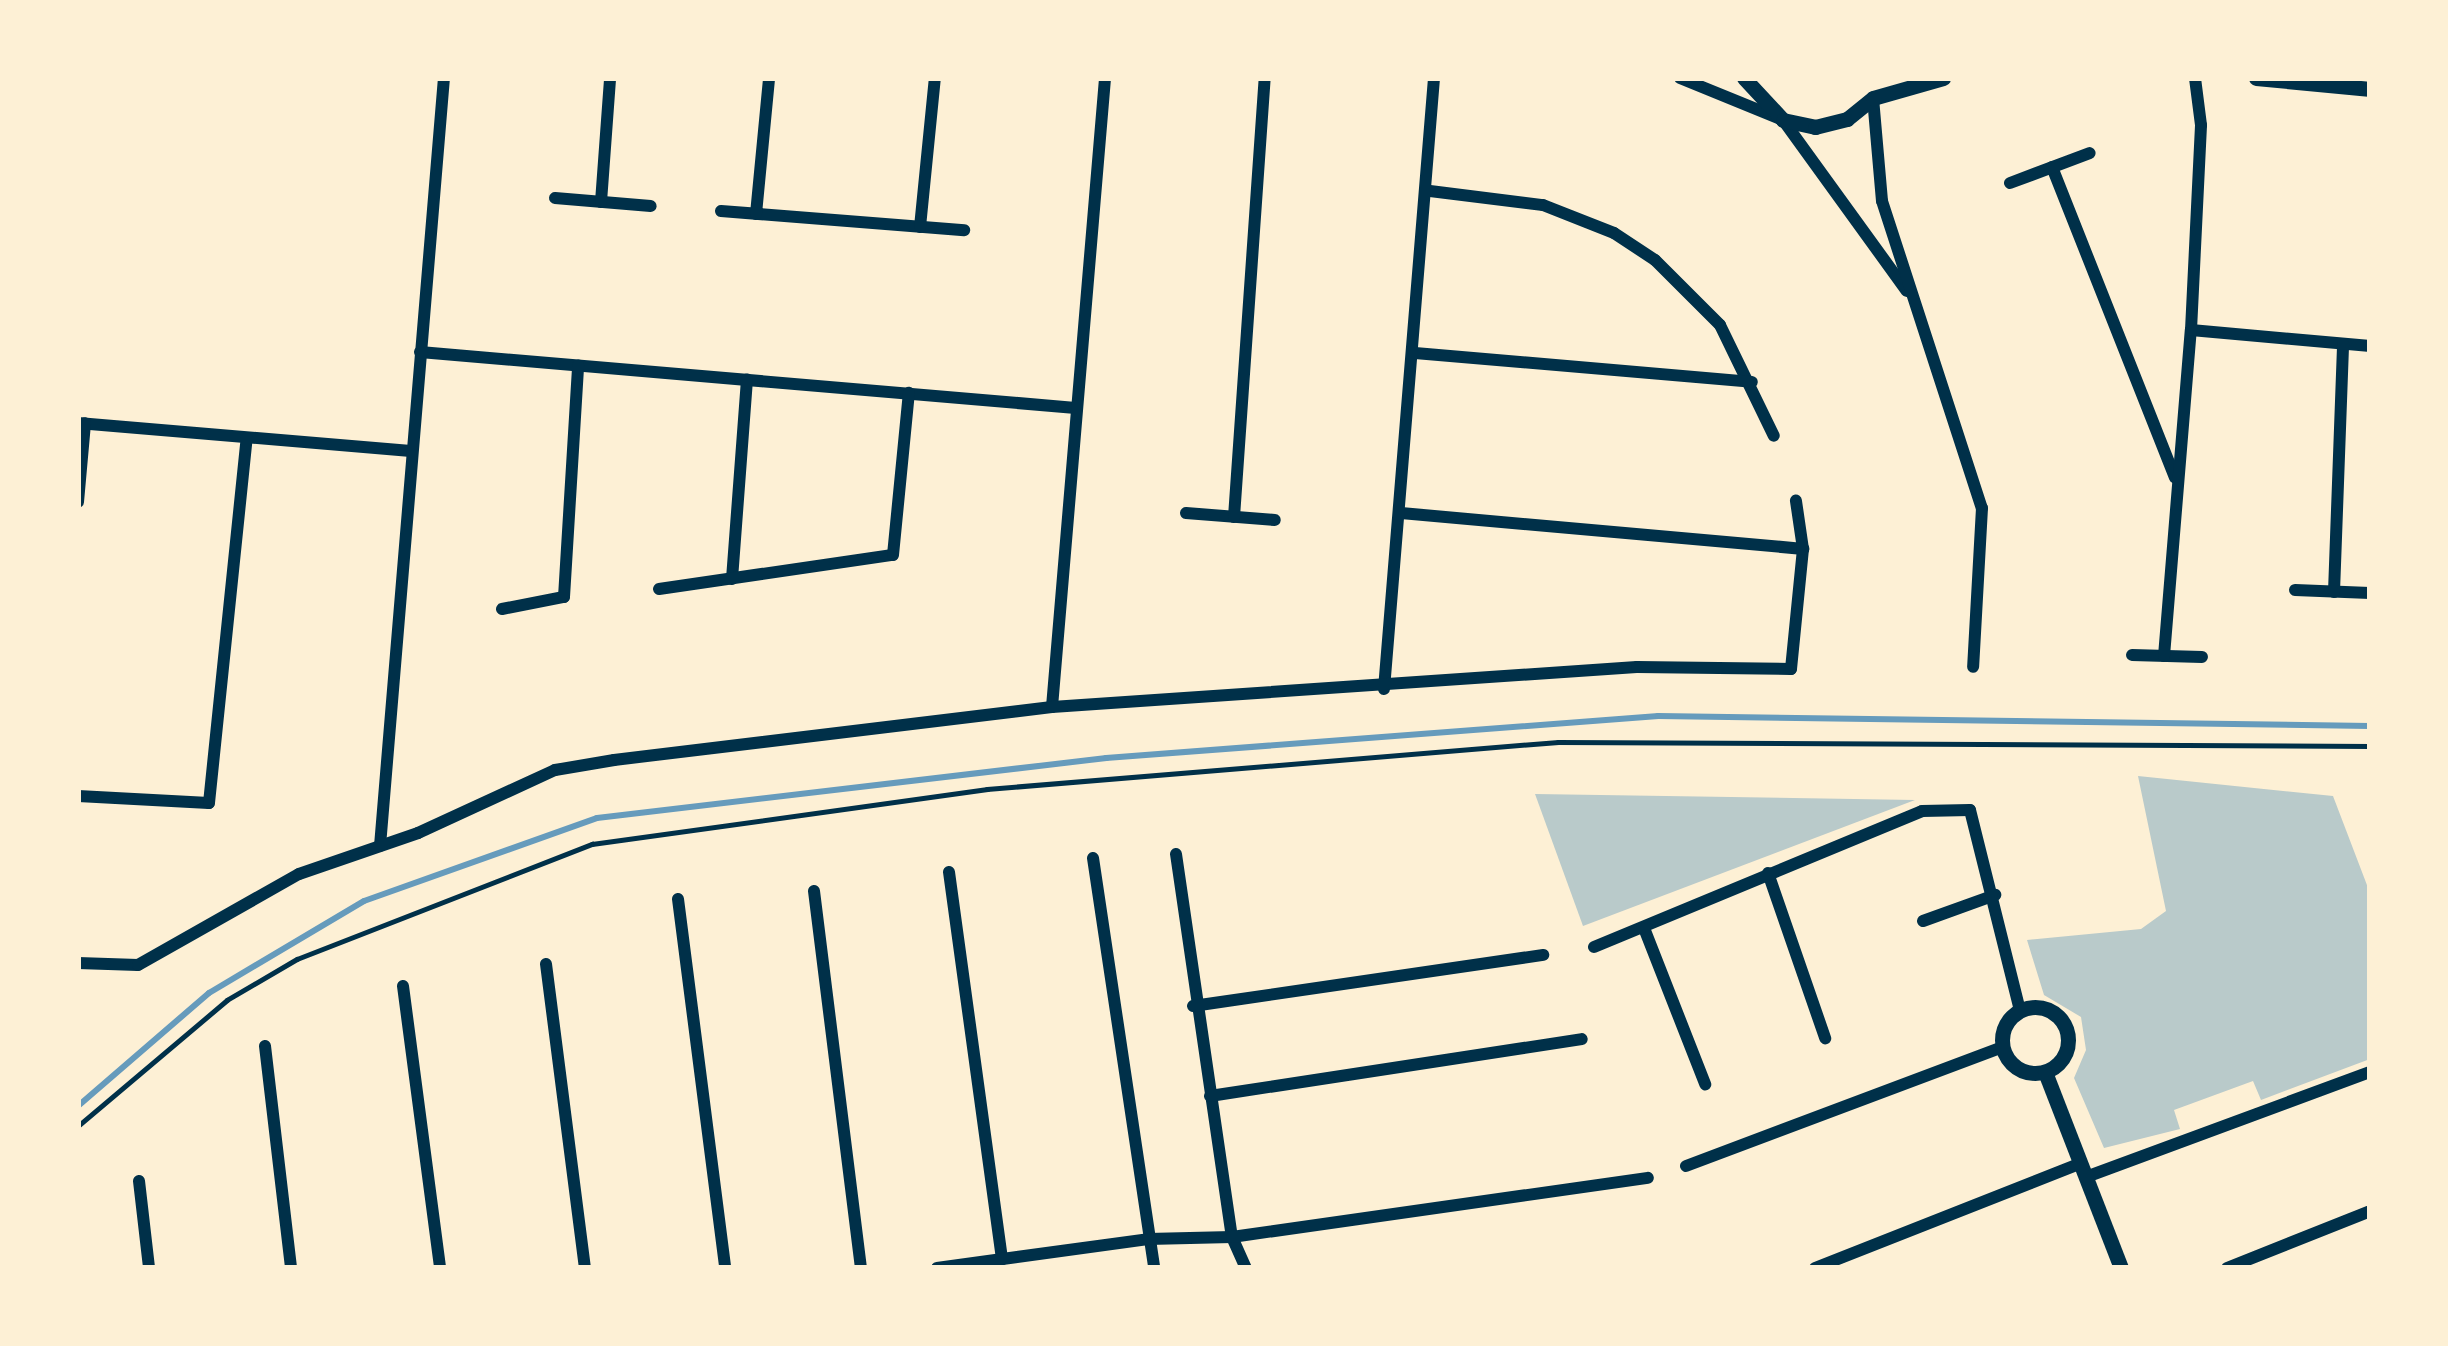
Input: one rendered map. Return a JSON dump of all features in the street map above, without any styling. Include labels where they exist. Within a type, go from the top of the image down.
[{"type":"street","points":[[380,846],[443,78]]},
{"type":"street","points":[[601,202],[610,78]]},
{"type":"street","points":[[756,214],[769,78]]},
{"type":"street","points":[[920,227],[935,78]]},
{"type":"street","points":[[1052,707],[1105,78]]},
{"type":"street","points":[[1234,517],[1264,78]]},
{"type":"street","points":[[1384,689],[1430,191],[1434,78]]},
{"type":"street","points":[[1680,78],[1783,120],[1831,123],[1873,98],[1942,78]]},
{"type":"street","points":[[1744,78],[1783,120],[1913,299]]},
{"type":"street","points":[[1883,78],[1873,98],[1882,200],[1982,508],[1973,667]]},
{"type":"street","points":[[2164,656],[2191,330],[2200,125],[2194,78]]},
{"type":"street","points":[[2256,78],[2370,89]]},
{"type":"street","points":[[2010,183],[2090,153]]},
{"type":"street","points":[[2052,167],[2178,486]]},
{"type":"street","points":[[1430,191],[1543,205],[1614,233],[1691,293],[1752,382],[1774,436]]},
{"type":"street","points":[[555,198],[651,206]]},
{"type":"street","points":[[721,211],[964,230]]},
{"type":"street","points":[[2191,330],[2370,346]]},
{"type":"street","points":[[2334,592],[2344,344]]},
{"type":"street","points":[[420,352],[1076,408]]},
{"type":"street","points":[[1415,353],[1752,382]]},
{"type":"street","points":[[502,609],[563,597],[578,365]]},
{"type":"street","points":[[732,580],[747,380]]},
{"type":"street","points":[[659,589],[893,554],[909,394]]},
{"type":"street","points":[[78,502],[82,423],[411,451]]},
{"type":"street","points":[[78,796],[209,803],[247,437]]},
{"type":"street","points":[[78,963],[138,965],[298,874],[380,846],[555,770],[1052,707],[1384,689],[1637,667],[1791,669],[1803,550],[1796,500]]},
{"type":"street","points":[[1186,513],[1275,520]]},
{"type":"street","points":[[1401,513],[1803,550]]},
{"type":"street","points":[[2294,590],[2370,593]]},
{"type":"street","points":[[2132,655],[2202,657]]},
{"type":"street","points":[[1594,947],[1922,811],[1970,810],[1996,895],[2020,1011]]},
{"type":"street","points":[[1176,854],[1193,1006],[1232,1237],[1246,1268]]},
{"type":"street","points":[[1093,859],[1154,1268]]},
{"type":"street","points":[[949,872],[1002,1259]]},
{"type":"street","points":[[1768,873],[1825,1038]]},
{"type":"street","points":[[814,891],[861,1268]]},
{"type":"street","points":[[1923,921],[1996,895]]},
{"type":"street","points":[[678,899],[725,1268]]},
{"type":"street","points":[[1644,928],[1705,1084]]},
{"type":"street","points":[[1193,1006],[1543,955]]},
{"type":"street","points":[[545,964],[585,1268]]},
{"type":"street","points":[[404,986],[440,1268]]},
{"type":"street","points":[[2042,1008],[2066,1029],[2067,1050],[2045,1072],[2015,1067],[2002,1047],[2005,1026],[2020,1011],[2042,1008]]},
{"type":"street","points":[[1210,1096],[1582,1039]]},
{"type":"street","points":[[266,1046],[291,1268]]},
{"type":"street","points":[[1686,1166],[2002,1047]]},
{"type":"street","points":[[2045,1072],[2121,1268]]},
{"type":"street","points":[[1815,1268],[2370,1072]]},
{"type":"street","points":[[937,1268],[1148,1239],[1232,1237],[1648,1178]]},
{"type":"street","points":[[139,1181],[149,1268]]},
{"type":"street","points":[[2227,1268],[2370,1211]]},
{"type":"path","points":[[78,1126],[227,1000],[298,959],[592,844],[987,789],[1558,742],[2370,746]]},
{"type":"shaded area","points":[[2138,776],[2333,796],[2370,893],[2370,1059],[2261,1100],[2253,1081],[2174,1110],[2180,1129],[2104,1148],[2074,1078],[2086,1050],[2081,1017],[2044,995],[2027,940],[2141,929],[2166,911]]},
{"type":"shaded area","points":[[1535,794],[1915,800],[1583,926]]},
{"type":"waterway","points":[[78,1106],[209,993],[364,901],[597,818],[1106,758],[1658,716],[2370,726]]}]
